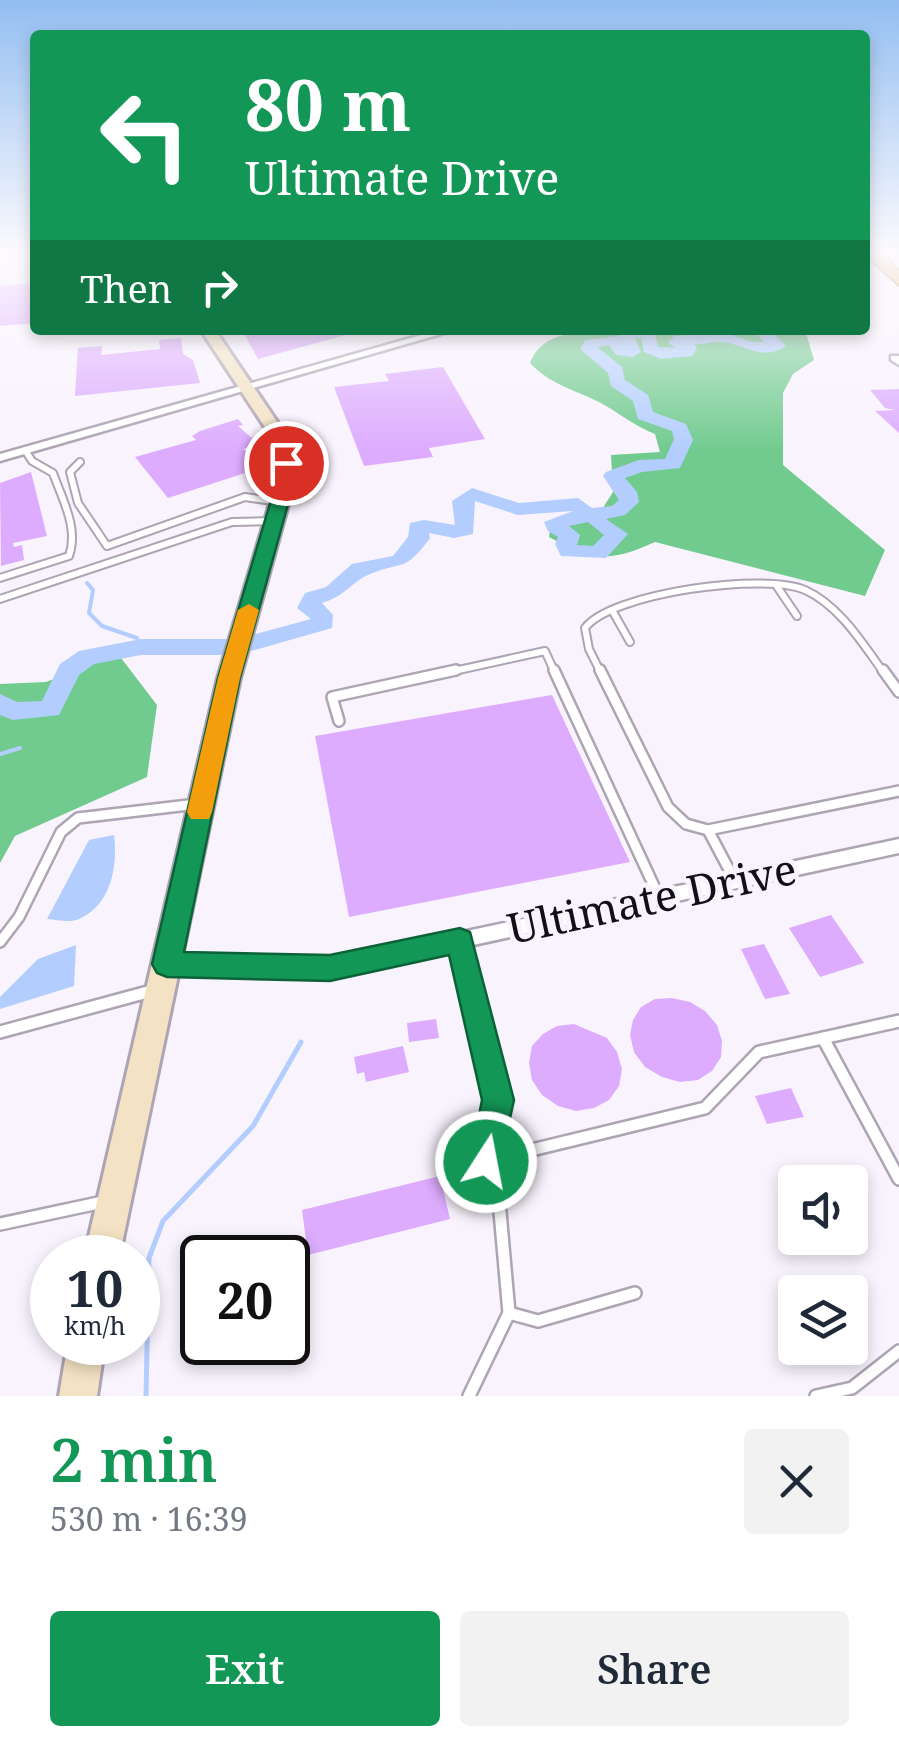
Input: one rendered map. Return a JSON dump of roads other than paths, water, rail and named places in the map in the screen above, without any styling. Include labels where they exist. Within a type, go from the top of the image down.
[{"type":"street","points":[[105,1235],[229,678],[277,511],[286,463],[282,440],[211,335]]},
{"type":"street","points":[[0,458],[432,335]]},
{"type":"street","name":"Ultimate Drive","points":[[164,976],[330,968],[899,846]]},
{"type":"street","points":[[78,1396],[83,1365]]},
{"type":"lane","points":[[0,578],[69,556],[73,551],[73,538],[53,474],[32,461],[25,450]]},
{"type":"lane","points":[[80,462],[70,472],[70,482],[82,514],[107,546],[245,497],[277,511]]},
{"type":"lane","points":[[0,600],[232,522],[277,511]]},
{"type":"lane","points":[[899,692],[824,600],[776,585],[722,582],[612,610],[588,622],[585,628],[589,649],[668,807],[686,824],[708,830],[899,791]]},
{"type":"lane","points":[[776,585],[797,616]]},
{"type":"lane","points":[[612,610],[630,642]]},
{"type":"lane","points":[[339,721],[332,696],[545,652],[659,897]]},
{"type":"lane","points":[[0,942],[19,916],[61,832],[78,818],[202,803]]},
{"type":"lane","points":[[708,830],[736,881]]},
{"type":"lane","points":[[460,940],[498,1100],[486,1162],[500,1212],[509,1313],[469,1396]]},
{"type":"lane","points":[[0,1032],[164,976]]},
{"type":"lane","points":[[486,1162],[705,1108],[760,1052],[899,1021]]},
{"type":"lane","points":[[823,1038],[899,1179]]},
{"type":"lane","points":[[0,1224],[112,1200]]},
{"type":"lane","points":[[509,1313],[538,1321],[635,1293]]},
{"type":"lane","points":[[816,1396],[852,1388],[899,1351]]},
{"type":"water","points":[[114,835],[113,872],[99,904],[76,920],[47,919],[89,840]]},
{"type":"water","points":[[76,945],[74,986],[0,1009],[0,997],[38,959]]},
{"type":"waterway","points":[[0,703],[13,711],[50,709],[69,670],[87,657],[141,647],[237,647],[324,623],[322,615],[308,608],[313,598],[334,592],[360,569],[400,561],[419,538],[417,527],[466,530],[462,501],[472,494],[518,509],[578,504],[583,510],[579,519],[554,522],[555,527],[570,535],[566,544],[569,551],[598,553],[618,534],[600,525],[593,514],[618,511],[629,502],[627,492],[613,476],[639,466],[673,464],[677,447],[684,440],[680,428],[644,415],[642,399],[617,382],[616,371],[588,349],[591,343],[613,339],[622,352],[633,352],[629,335]]},
{"type":"waterway","points":[[649,335],[650,349],[661,354],[686,353],[689,348],[676,343],[680,339],[712,340],[720,336],[750,347],[778,346],[766,335]]},
{"type":"waterway","points":[[87,583],[93,590],[89,613],[102,626],[137,638],[141,647]]},
{"type":"waterway","points":[[0,754],[20,748]]},
{"type":"waterway","points":[[146,1396],[149,1258],[163,1221],[253,1126],[301,1042]]}]
